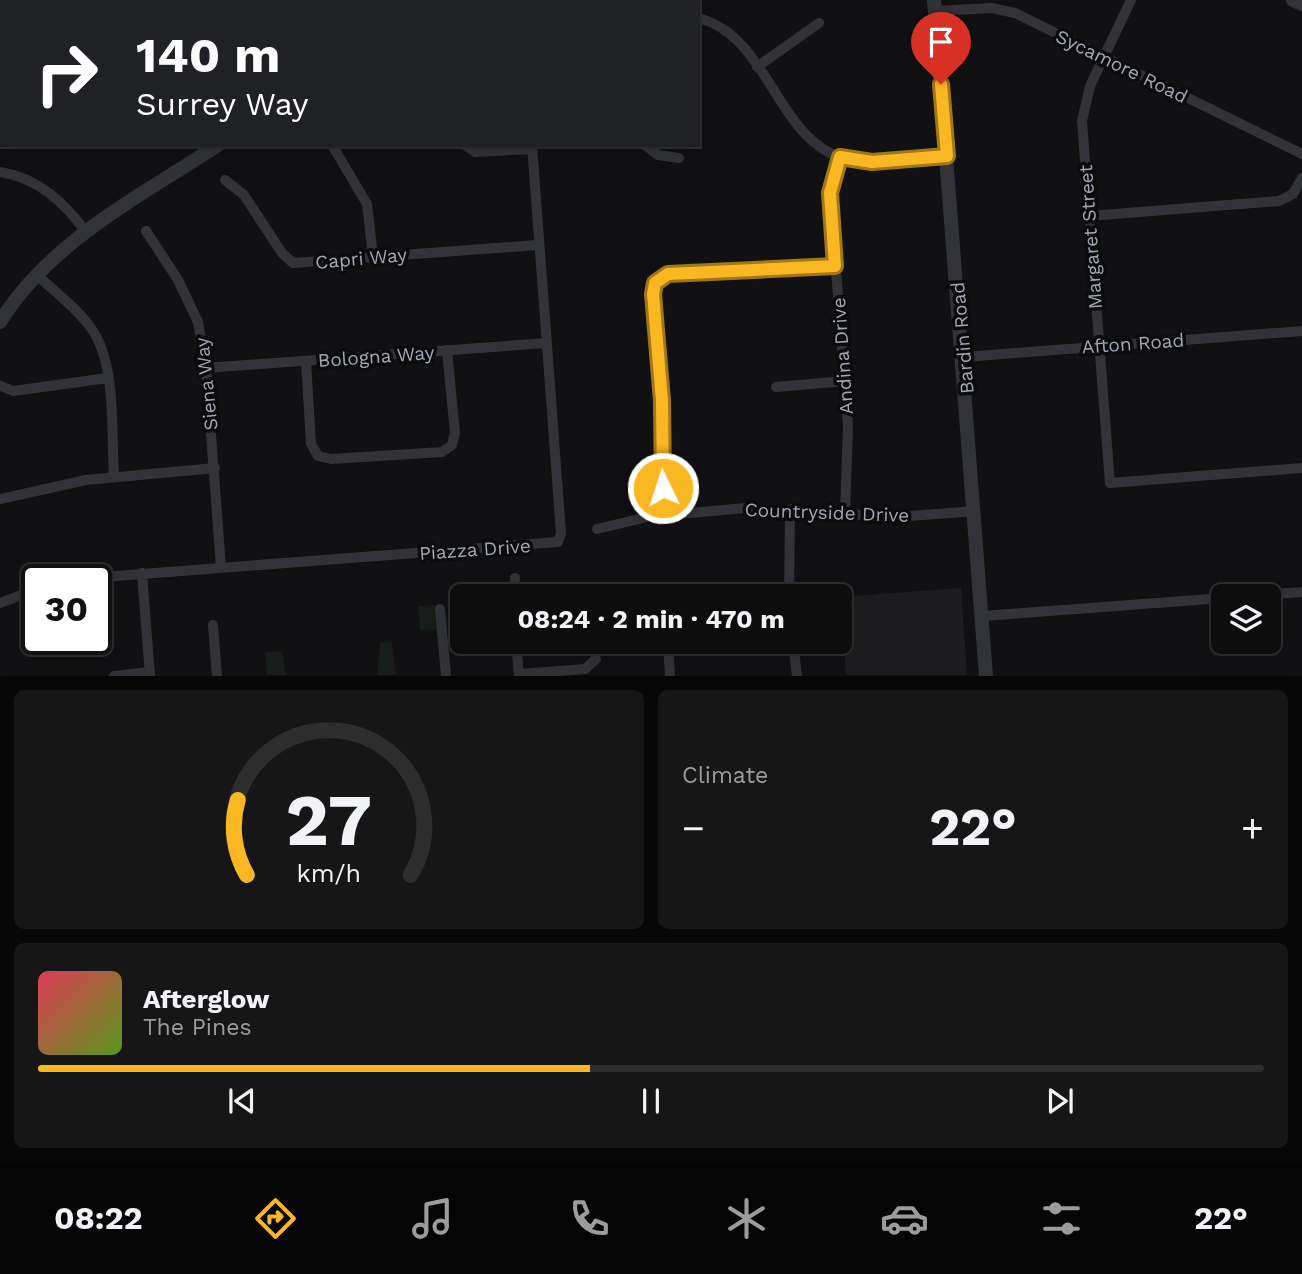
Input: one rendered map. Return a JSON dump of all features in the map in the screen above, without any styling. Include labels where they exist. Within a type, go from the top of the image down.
[{"type":"street","name":"Margaret Street","points":[[1131,0],[1090,86],[1083,113],[1110,483],[1302,468]]},
{"type":"street","points":[[1293,0],[1302,4]]},
{"type":"street","name":"Sycamore Road","points":[[934,6],[1007,10],[1302,154]]},
{"type":"street","name":"Bardin Road","points":[[934,6],[964,357],[986,676]]},
{"type":"street","points":[[700,19],[717,25],[732,36],[807,134],[820,146],[840,157],[872,162],[947,156]]},
{"type":"street","points":[[757,67],[819,23]]},
{"type":"street","points":[[0,322],[37,275],[86,232],[215,147]]},
{"type":"street","points":[[333,147],[368,204],[373,257]]},
{"type":"street","points":[[468,147],[475,152],[532,147]]},
{"type":"street","name":"Piazza Drive","points":[[112,576],[558,542],[561,533],[537,245],[532,147]]},
{"type":"street","points":[[648,147],[659,155],[679,158]]},
{"type":"street","name":"Andina Drive","points":[[840,157],[830,193],[845,382],[848,447],[845,514]]},
{"type":"street","points":[[0,173],[23,178],[47,191],[86,232]]},
{"type":"street","points":[[1089,216],[1279,201],[1293,194],[1302,178]]},
{"type":"street","name":"Capri Way","points":[[225,180],[244,195],[282,253],[293,262],[537,245]]},
{"type":"street","name":"Siena Way","points":[[146,231],[190,301],[198,322],[206,368],[221,567]]},
{"type":"street","points":[[665,514],[661,461],[662,401],[653,294],[655,283],[668,274],[835,266]]},
{"type":"street","points":[[37,275],[92,330],[104,354],[114,477]]},
{"type":"street","name":"Afton Road","points":[[964,357],[1302,331]]},
{"type":"street","name":"Bologna Way","points":[[206,368],[546,343]]},
{"type":"street","points":[[306,361],[311,444],[318,456],[331,459],[442,452],[452,445],[455,433],[447,350]]},
{"type":"street","points":[[1,386],[13,391],[108,378]]},
{"type":"street","points":[[776,387],[845,382]]},
{"type":"street","points":[[0,499],[61,484],[215,468]]},
{"type":"street","name":"Countryside Drive","points":[[597,529],[665,514],[745,508],[897,517],[975,511]]},
{"type":"street","points":[[789,584],[790,509]]},
{"type":"street","points":[[114,676],[150,674],[142,573]]},
{"type":"street","points":[[514,584],[515,578]]},
{"type":"street","points":[[1281,594],[1302,592]]},
{"type":"street","points":[[0,603],[21,595]]},
{"type":"street","points":[[983,616],[1211,599]]},
{"type":"street","points":[[440,609],[446,676]]},
{"type":"street","points":[[213,625],[217,676]]},
{"type":"street","points":[[517,654],[519,675],[585,669],[596,659]]},
{"type":"street","points":[[669,654],[670,676]]},
{"type":"street","points":[[794,654],[797,676]]},
{"type":"shaded area","points":[[961,588],[967,675],[846,675],[844,654],[852,654],[852,596]]},
{"type":"shaded area","points":[[436,605],[438,629],[420,630],[418,606]]},
{"type":"shaded area","points":[[392,642],[396,675],[377,675],[380,643]]},
{"type":"shaded area","points":[[282,651],[286,675],[267,675],[265,652]]},
{"type":"route","points":[[663,488],[662,401],[653,294],[655,283],[668,274],[835,266],[830,193],[840,157],[872,162],[947,156],[941,84]]}]
